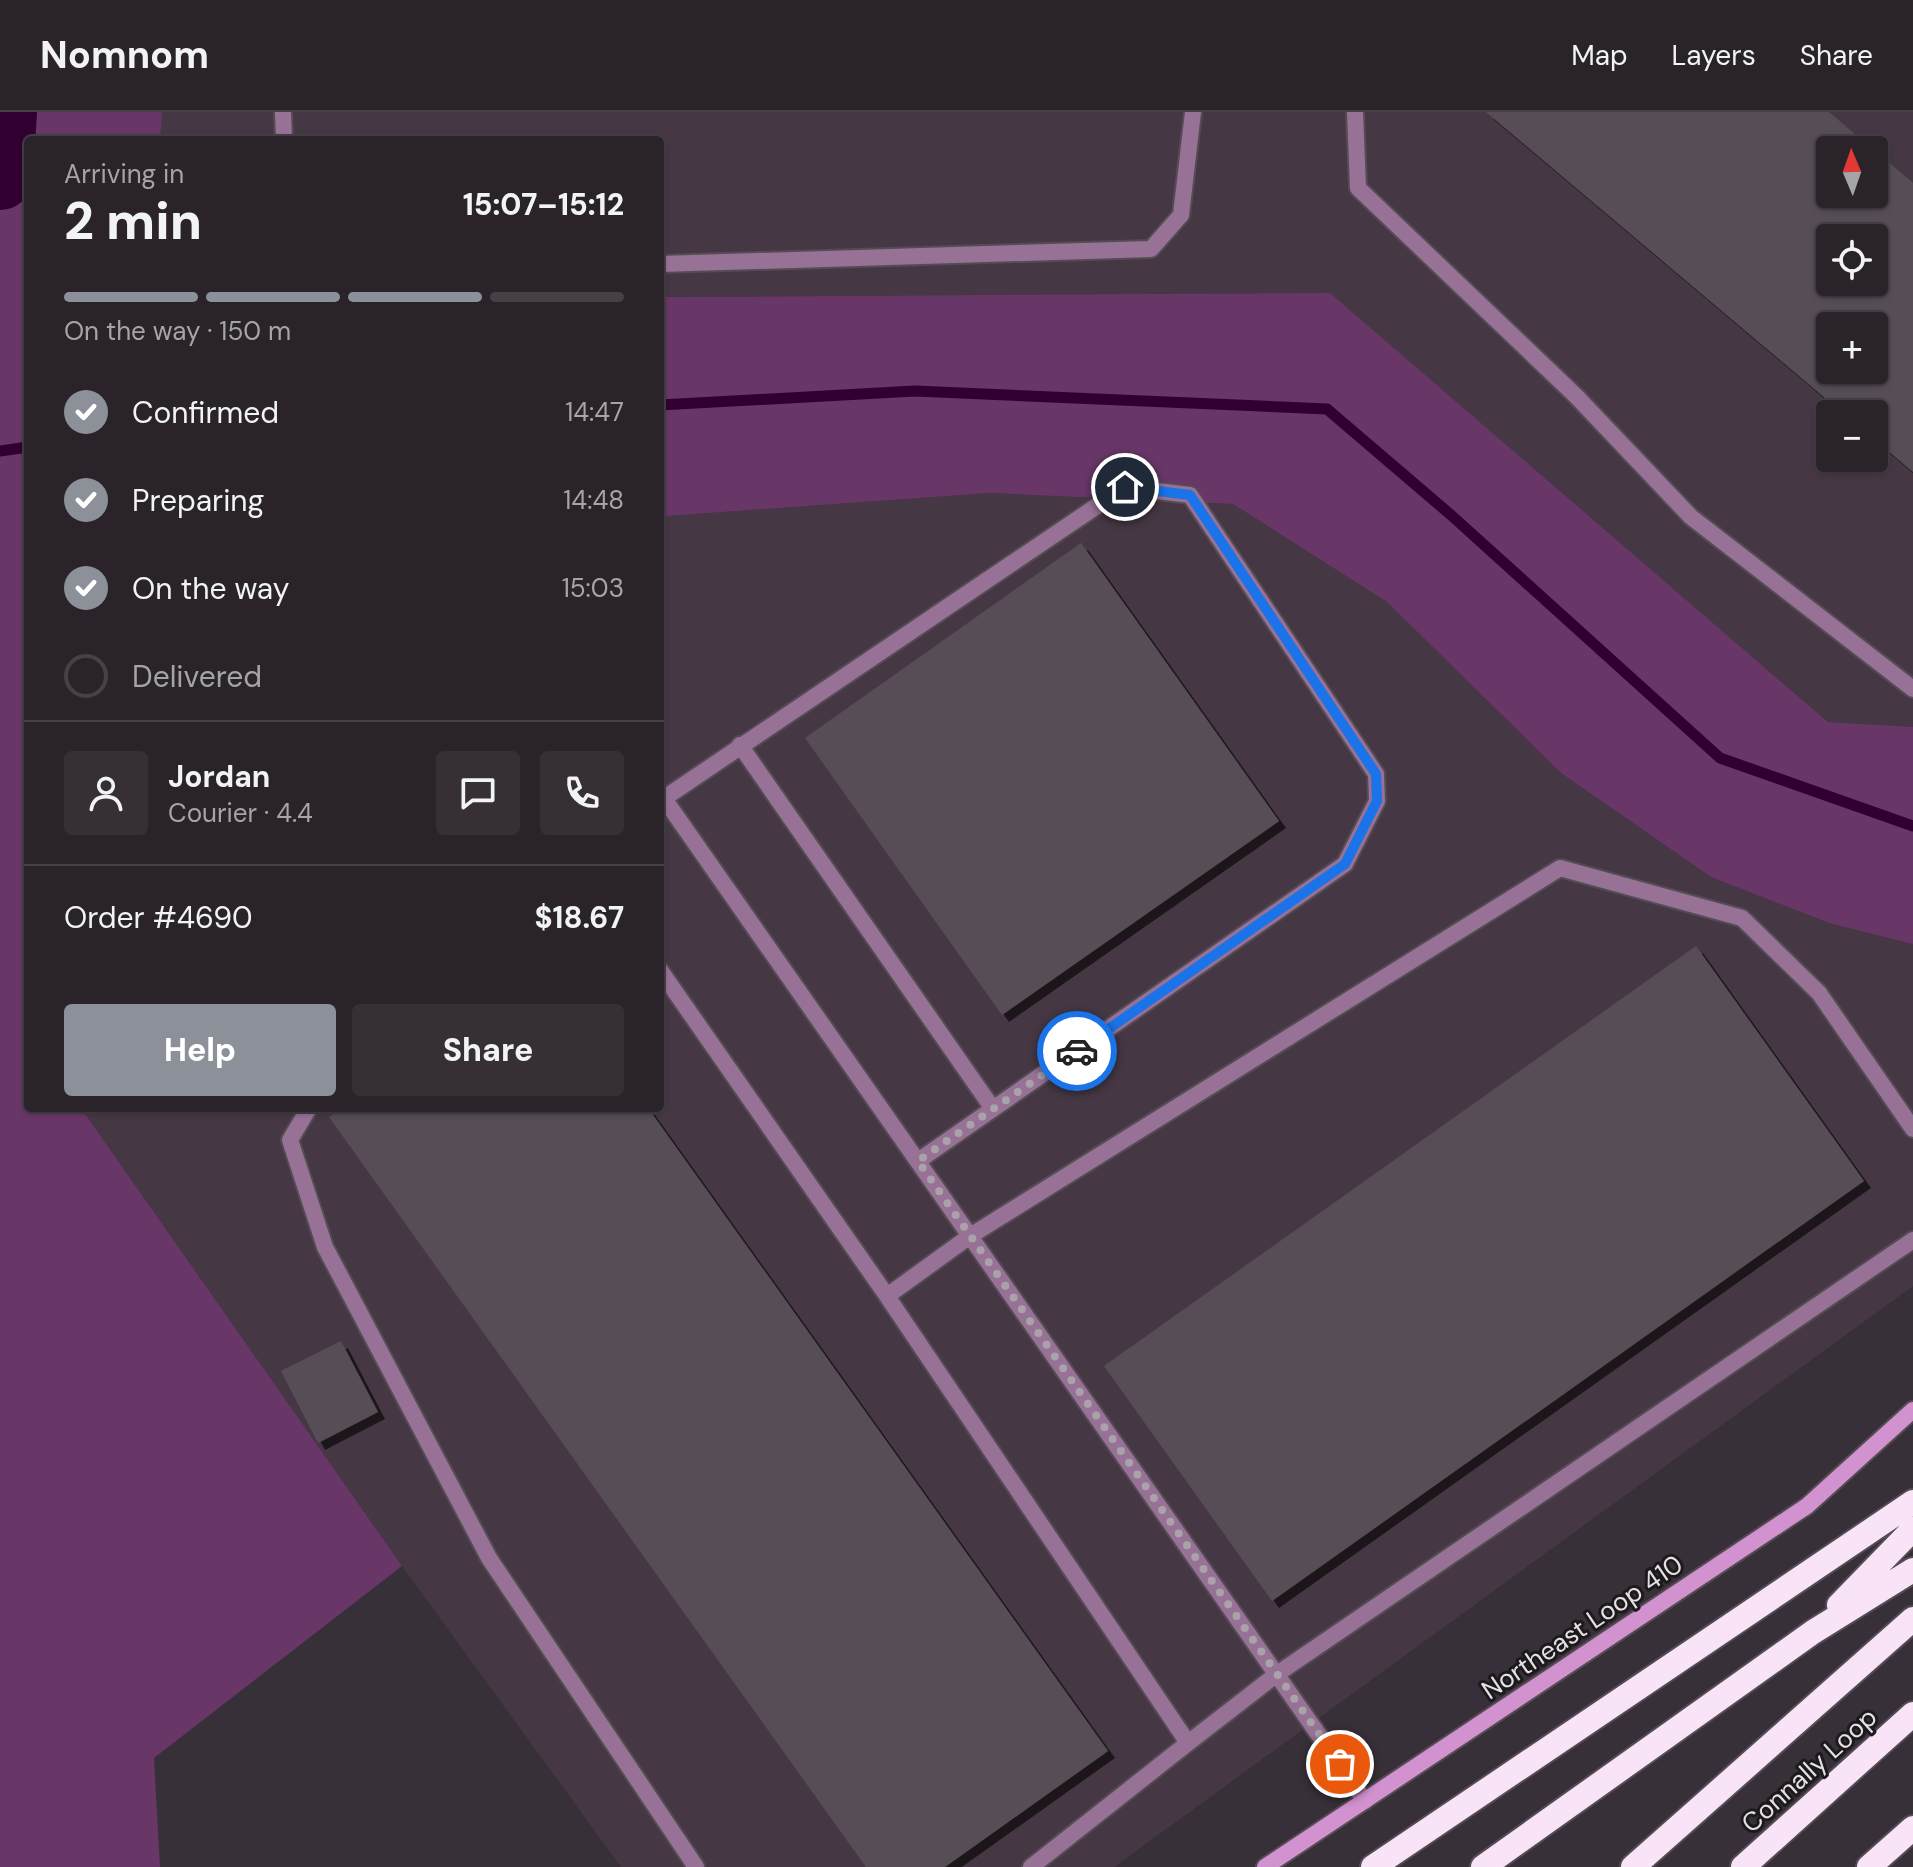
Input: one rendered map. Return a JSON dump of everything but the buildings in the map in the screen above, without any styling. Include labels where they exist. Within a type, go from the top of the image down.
[{"type":"highway","points":[[1373,1867],[1913,1502]]},
{"type":"highway","points":[[1813,1632],[1913,1529]]},
{"type":"highway","points":[[1483,1867],[1813,1632],[1913,1570]]},
{"type":"highway","points":[[1633,1867],[1913,1619]]},
{"type":"highway","name":"Connally Loop","points":[[1743,1867],[1913,1714]]},
{"type":"highway","points":[[1869,1867],[1913,1828]]},
{"type":"main road","name":"Northeast Loop 410","points":[[1265,1867],[1807,1506],[1913,1410]]},
{"type":"lane","points":[[283,112],[284,136]]},
{"type":"lane","points":[[664,264],[1151,249],[1181,215],[1193,112]]},
{"type":"lane","points":[[1355,112],[1358,188],[1576,396],[1691,517],[1913,689]]},
{"type":"lane","points":[[664,797],[1125,487],[1190,495],[1376,774],[1377,801],[1345,864],[918,1161]]},
{"type":"lane","points":[[740,745],[993,1109]]},
{"type":"lane","points":[[664,803],[1365,1801]]},
{"type":"lane","points":[[887,1296],[970,1236],[1560,868],[1742,918],[1819,993],[1913,1129]]},
{"type":"lane","points":[[664,976],[887,1296],[1188,1743]]},
{"type":"lane","points":[[307,1112],[290,1140],[325,1247],[489,1558],[696,1867]]},
{"type":"lane","points":[[1031,1867],[1277,1674],[1913,1240]]},
{"type":"shaded area","points":[[0,112],[162,112],[160,136],[24,136],[24,1112],[84,1112],[402,1566],[154,1758],[160,1867],[0,1867]]},
{"type":"shaded area","points":[[162,112],[1913,112],[1913,727],[1828,722],[1330,293],[664,297],[664,136],[160,136]]},
{"type":"shaded area","points":[[1330,293],[1828,722],[1913,727],[1913,944],[1829,923],[1711,877],[1561,773],[1387,602],[1233,504],[990,493],[664,518],[664,297]]},
{"type":"shaded area","points":[[990,493],[1233,504],[1387,602],[1561,773],[1711,877],[1829,923],[1913,944],[1913,1286],[1114,1867],[621,1867],[402,1566],[84,1112],[664,1112],[664,518]]},
{"type":"waterway","points":[[0,177],[4,112]]},
{"type":"waterway","points":[[664,405],[915,391],[1327,409],[1451,515],[1720,758],[1913,826]]},
{"type":"waterway","points":[[0,451],[24,448]]},
{"type":"way so far","points":[[1077,1051],[918,1161],[1340,1764]]},
{"type":"route","points":[[1077,1051],[1345,864],[1377,801],[1376,774],[1190,495],[1125,487]]}]
